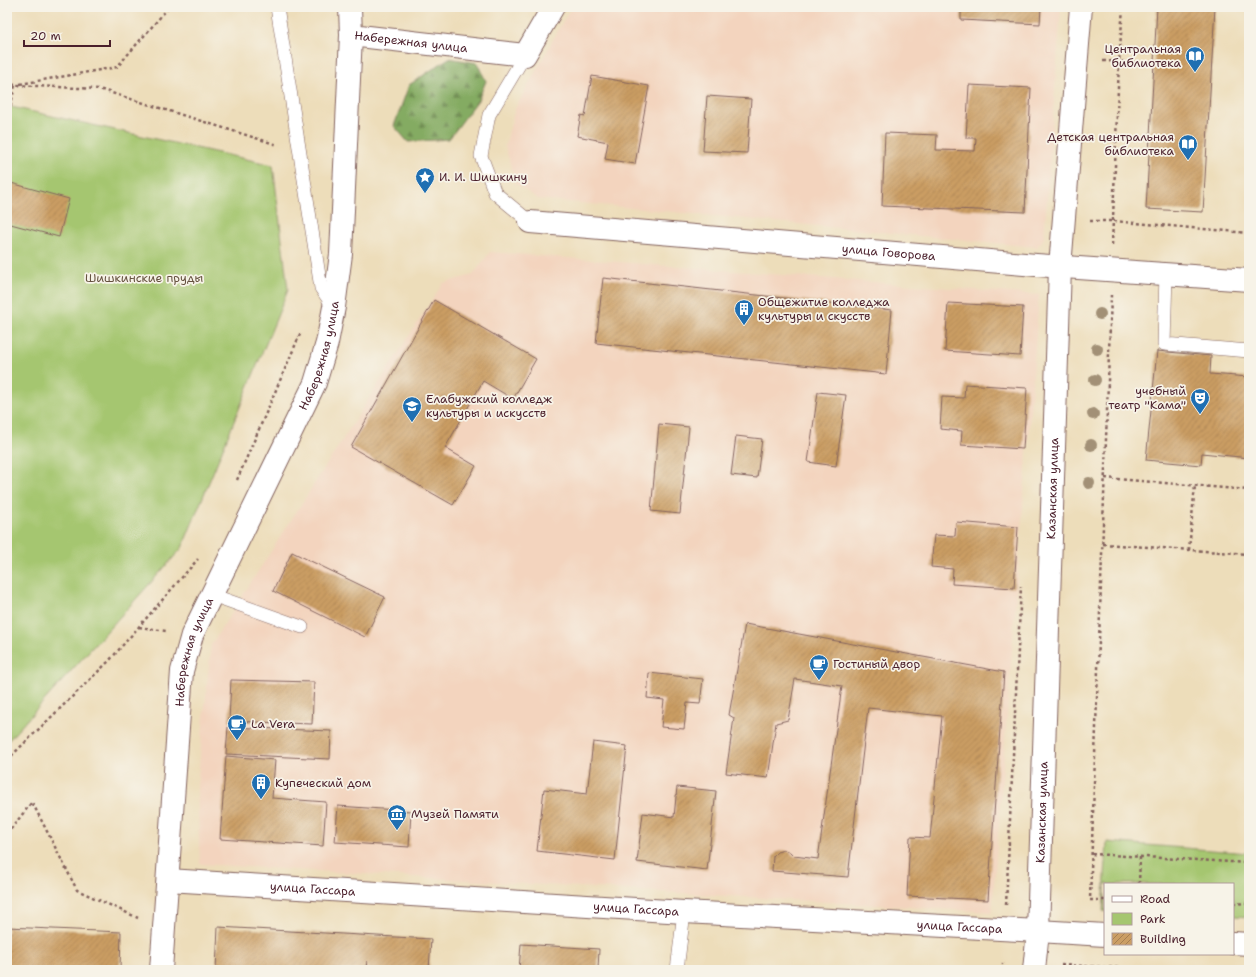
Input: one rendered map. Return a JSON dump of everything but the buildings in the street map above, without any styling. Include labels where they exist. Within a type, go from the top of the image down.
[{"type":"street","points":[[350,7],[351,35]]},
{"type":"street","points":[[525,55],[553,7]]},
{"type":"street","name":"Казанская улица","points":[[1034,970],[1038,932],[1060,267],[1081,7]]},
{"type":"street","name":"Набережная улица","points":[[161,970],[182,671],[192,636],[316,383],[334,307],[341,254],[351,35],[525,55]]},
{"type":"street","name":"улица Говорова","points":[[530,222],[1060,267],[1249,280]]},
{"type":"street","name":"улица Гассара","points":[[168,880],[684,912],[1104,935]]},
{"type":"street","points":[[1234,943],[1249,944]]},
{"type":"lane","points":[[277,7],[321,288],[334,307]]},
{"type":"lane","points":[[525,55],[489,115],[481,156],[495,193],[530,222]]},
{"type":"lane","points":[[1166,274],[1164,344],[1249,351]]},
{"type":"lane","points":[[212,595],[302,627]]},
{"type":"lane","points":[[677,970],[684,912]]},
{"type":"path","points":[[15,85],[117,67],[168,7]]},
{"type":"path","points":[[1112,246],[1119,62],[1123,7]]},
{"type":"path","points":[[1078,59],[1154,63]]},
{"type":"path","points":[[7,83],[15,85],[99,89],[299,152]]},
{"type":"path","points":[[7,124],[15,85]]},
{"type":"path","points":[[1064,222],[1112,221],[1249,233]]},
{"type":"path","points":[[1104,900],[1090,900],[1112,289]]},
{"type":"path","points":[[234,485],[302,332]]},
{"type":"path","points":[[1105,478],[1249,490]]},
{"type":"path","points":[[1189,550],[1195,485]]},
{"type":"path","points":[[1103,544],[1249,554]]},
{"type":"path","points":[[7,760],[109,661],[200,557]]},
{"type":"path","points":[[7,834],[32,802],[77,890],[163,929]]},
{"type":"path","points":[[1092,854],[1249,863]]},
{"type":"path","points":[[1139,883],[1140,857]]},
{"type":"path","points":[[1234,903],[1249,904]]},
{"type":"path","points":[[1002,963],[1002,970]]},
{"type":"path","points":[[1060,965],[1165,970]]},
{"type":"shaded area","points":[[571,7],[1061,7],[1044,238],[1037,247],[538,199],[516,184],[505,146],[515,109]]},
{"type":"shaded area","points":[[490,252],[1039,295],[992,912],[200,864],[197,786],[211,645],[443,283],[473,275]]},
{"type":"green space","points":[[449,58],[477,63],[486,81],[478,100],[449,139],[408,142],[394,126],[409,85]]},
{"type":"green space","name":"Шишкинские пруды","points":[[7,106],[273,165],[288,290],[182,548],[7,742]]},
{"type":"green space","points":[[1107,842],[1249,853],[1249,917],[1234,916],[1234,883],[1105,883]]},
{"type":"place","name":"Центральная библиотека","points":[[1195,73]]},
{"type":"place","name":"Детская центральная библиотека","points":[[1188,161]]},
{"type":"place","name":"И. И. Шишкину","points":[[425,194]]},
{"type":"place","name":"Общежитие колледжа культуры и скусств","points":[[744,326]]},
{"type":"place","name":"учебный театр \"Кама\"","points":[[1200,415]]},
{"type":"place","name":"Елабужский колледж культуры и искусств","points":[[412,423]]},
{"type":"place","name":"Гостиный двор","points":[[819,681]]},
{"type":"place","name":"La Vera","points":[[237,741]]},
{"type":"place","name":"Купеческий дом","points":[[261,800]]},
{"type":"place","name":"Музей Памяти","points":[[397,831]]}]
